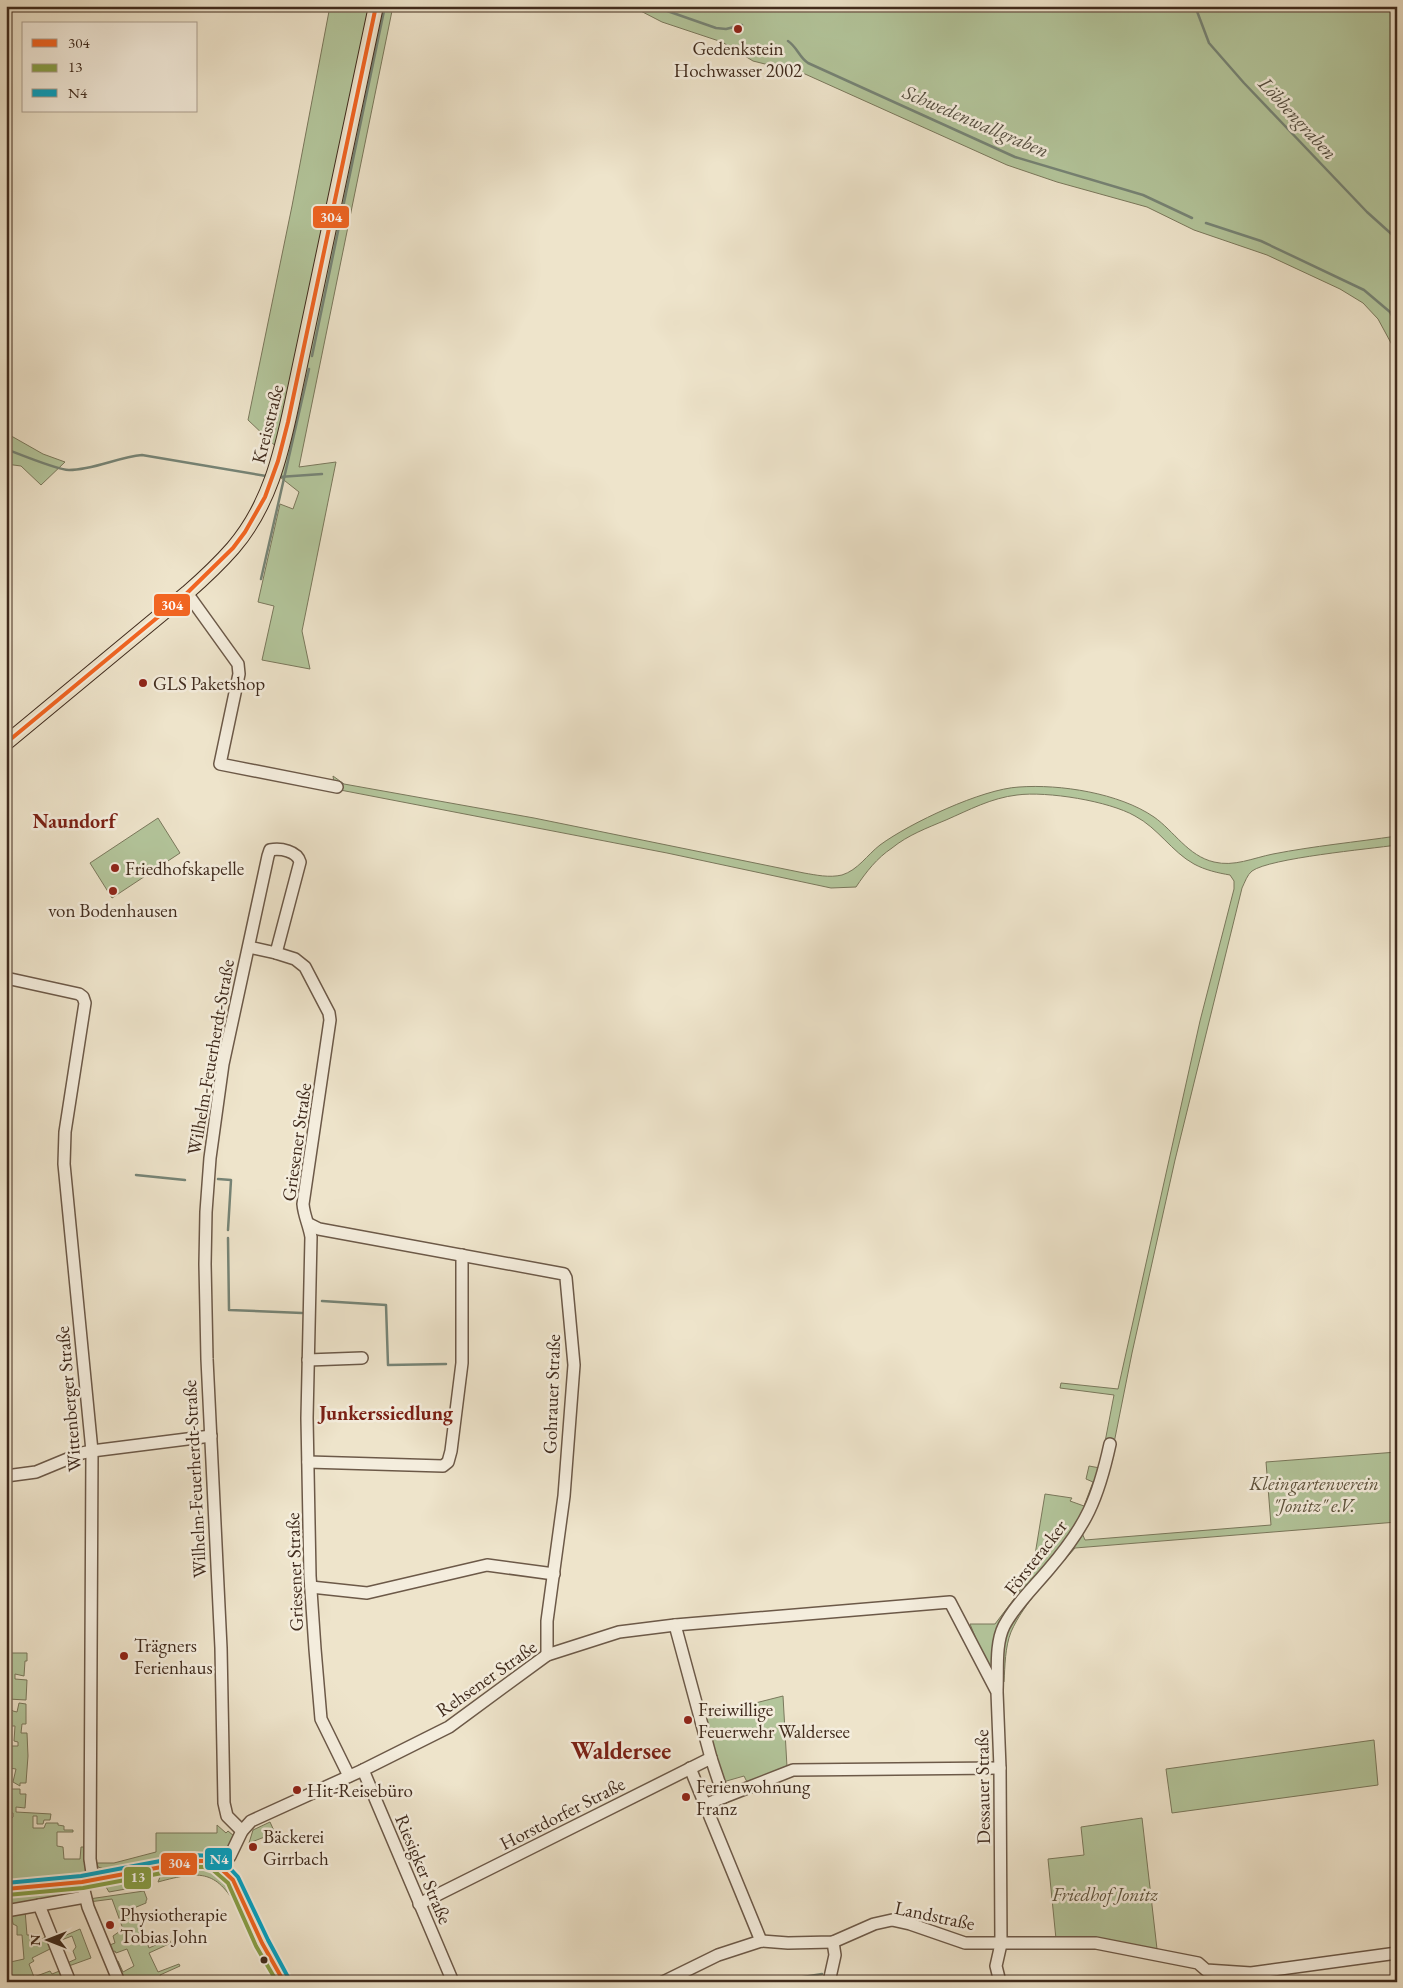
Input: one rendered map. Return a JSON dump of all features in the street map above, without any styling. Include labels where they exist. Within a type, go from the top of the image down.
[{"type":"main road","name":"Kreisstraße","points":[[6,743],[215,567],[248,529],[268,491],[274,475],[292,403],[376,6]]},
{"type":"main road","points":[[6,1889],[88,1881],[193,1861],[211,1862],[227,1872],[262,1943],[284,1982]]},
{"type":"street","points":[[186,593],[238,664],[239,674],[220,764],[337,787]]},
{"type":"street","name":"Wilhelm-Feuerherdt-Straße","points":[[242,1831],[227,1816],[224,1803],[222,1648],[205,1300],[207,1186],[223,1064],[268,856],[270,850],[277,849],[295,853],[300,862],[276,953],[249,947]]},
{"type":"street","name":"Griesener Straße","points":[[276,953],[295,960],[306,967],[329,1013],[330,1020],[303,1204],[304,1215],[309,1224],[311,1237],[308,1360],[311,1587],[321,1719],[349,1776]]},
{"type":"street","name":"Wittenberger Straße","points":[[6,978],[79,994],[85,1000],[65,1132],[64,1164],[92,1451],[90,1859],[85,1897],[119,1982]]},
{"type":"street","name":"Gohrauer Straße","points":[[309,1224],[319,1229],[564,1274],[566,1278],[574,1365],[564,1496],[547,1621],[547,1655]]},
{"type":"street","points":[[308,1462],[443,1466],[448,1462],[462,1363],[462,1255]]},
{"type":"street","points":[[308,1360],[362,1358]]},
{"type":"street","points":[[6,1476],[36,1472],[82,1453],[92,1451],[211,1436]]},
{"type":"street","name":"Försteracker","points":[[996,1692],[999,1644],[1004,1627],[1019,1605],[1069,1545],[1086,1520],[1103,1477],[1110,1444]]},
{"type":"street","points":[[311,1587],[368,1593],[487,1564],[554,1574]]},
{"type":"street","name":"Rehsener Straße","points":[[242,1831],[251,1821],[363,1770],[449,1727],[547,1655],[619,1632],[675,1625],[950,1602]]},
{"type":"street","name":"Dessauer Straße","points":[[950,1602],[996,1692],[1000,1768],[1001,1944],[996,1966],[1000,1982]]},
{"type":"street","points":[[675,1625],[711,1758],[724,1797]]},
{"type":"street","name":"Horstdorfer Straße","points":[[419,1904],[711,1758]]},
{"type":"street","points":[[690,1768],[761,1941]]},
{"type":"street","points":[[704,1805],[794,1770],[1000,1768]]},
{"type":"street","name":"Riesigker Straße","points":[[363,1770],[453,1982]]},
{"type":"street","points":[[220,1867],[234,1849],[242,1831]]},
{"type":"street","points":[[6,1911],[85,1897]]},
{"type":"street","points":[[39,1905],[70,1982]]},
{"type":"street","name":"Landstraße","points":[[663,1982],[718,1955],[761,1941],[788,1943],[833,1942],[874,1924],[892,1920],[910,1924],[965,1943],[1096,1944],[1198,1963],[1206,1970],[1251,1973],[1397,1952]]},
{"type":"street","points":[[829,1982],[834,1955],[833,1942]]},
{"type":"street","points":[[1206,1970],[1206,1982]]},
{"type":"green space","points":[[330,6],[393,6],[299,467],[336,462],[302,631],[310,669],[262,660],[274,606],[258,602],[280,504],[293,509],[299,492],[280,477],[286,456],[248,420],[292,206]]},
{"type":"green space","points":[[631,6],[1397,6],[1397,354],[1378,319],[1363,303],[1340,289],[1267,255],[1194,230],[1147,207],[1057,182],[1007,165],[805,74],[753,61],[722,42],[662,22]]},
{"type":"green space","points":[[6,433],[43,454],[65,462],[41,485],[21,466],[6,464]]},
{"type":"green space","name":"Kleingartenverein \"Jonitz\" e.V.","points":[[333,776],[344,784],[534,818],[804,873],[827,876],[848,873],[880,845],[927,818],[967,800],[1004,789],[1019,787],[1035,786],[1071,789],[1107,796],[1124,802],[1154,817],[1196,854],[1205,859],[1221,863],[1236,863],[1273,854],[1397,836],[1397,845],[1278,862],[1252,871],[1246,879],[1242,888],[1175,1160],[1113,1448],[1082,1533],[1085,1540],[1271,1525],[1266,1462],[1397,1452],[1397,1522],[1075,1548],[1040,1588],[1011,1632],[1004,1682],[990,1673],[970,1624],[995,1624],[1017,1595],[1033,1567],[1045,1494],[1072,1498],[1070,1501],[1084,1506],[1093,1482],[1086,1479],[1089,1466],[1100,1468],[1114,1395],[1060,1388],[1061,1383],[1118,1389],[1200,1021],[1234,889],[1234,881],[1230,875],[1194,864],[1143,821],[1124,811],[1078,798],[1044,794],[1017,795],[998,799],[918,832],[898,843],[887,852],[868,871],[856,887],[831,888],[667,853],[335,789]]},
{"type":"green space","points":[[158,818],[180,853],[112,898],[90,863]]},
{"type":"green space","points":[[6,1653],[27,1653],[24,1676],[15,1674],[15,1679],[27,1680],[26,1700],[8,1699],[6,1702],[8,1662],[6,1661]]},
{"type":"green space","points":[[783,1696],[787,1767],[747,1782],[744,1776],[723,1782],[704,1716]]},
{"type":"green space","points":[[19,1703],[26,1704],[26,1724],[22,1724],[21,1733],[27,1733],[28,1756],[26,1783],[20,1783],[20,1786],[13,1782],[16,1769],[9,1768],[9,1764],[6,1764],[6,1746],[18,1746],[18,1742],[14,1741],[15,1726],[11,1726],[10,1735],[6,1735],[8,1713],[6,1711],[11,1709],[17,1712]]},
{"type":"green space","points":[[1374,1740],[1378,1785],[1172,1813],[1166,1769]]},
{"type":"green space","points":[[8,1789],[20,1789],[20,1794],[26,1794],[25,1808],[16,1807],[16,1812],[51,1814],[50,1820],[44,1820],[43,1824],[37,1824],[37,1816],[33,1816],[33,1828],[44,1828],[46,1823],[58,1823],[58,1825],[64,1826],[64,1830],[73,1830],[73,1832],[57,1832],[57,1846],[63,1847],[64,1859],[80,1859],[81,1847],[84,1847],[84,1862],[87,1865],[87,1870],[80,1877],[6,1882],[6,1824],[7,1820],[13,1817],[13,1813],[6,1812]]},
{"type":"green space","name":"Friedhof Jonitz","points":[[1142,1818],[1157,1949],[1056,1939],[1048,1859],[1084,1855],[1081,1827]]},
{"type":"green space","points":[[270,1822],[275,1833],[249,1843],[253,1830]]},
{"type":"green space","points":[[217,1825],[226,1833],[228,1831],[234,1836],[227,1850],[223,1853],[191,1852],[104,1872],[104,1869],[98,1867],[97,1863],[114,1863],[156,1852],[156,1833],[217,1833]]},
{"type":"green space","points":[[192,1866],[212,1871],[225,1880],[233,1893],[240,1912],[224,1888],[216,1881],[207,1877],[197,1875],[186,1876],[158,1882],[162,1872]]},
{"type":"green space","points":[[137,1878],[148,1885],[109,1892],[106,1887],[106,1882]]},
{"type":"green space","points":[[79,1888],[79,1893],[6,1909],[6,1896]]},
{"type":"green space","points":[[144,1891],[147,1899],[146,1903],[134,1908],[149,1948],[169,1939],[171,1943],[149,1953],[158,1972],[179,1964],[180,1966],[160,1975],[162,1982],[122,1982],[114,1962],[118,1961],[123,1972],[134,1966],[127,1949],[110,1953],[107,1946],[115,1943],[113,1936],[123,1929],[112,1899],[89,1902],[89,1899]]},
{"type":"green space","points":[[25,1910],[27,1935],[31,1935],[33,1941],[39,1941],[47,1936],[52,1948],[32,1958],[34,1961],[29,1964],[34,1977],[50,1971],[52,1974],[62,1970],[67,1982],[6,1982],[6,1963],[24,1959],[22,1935],[17,1935],[17,1926],[13,1924],[11,1913]]},
{"type":"green space","points":[[80,1929],[91,1958],[66,1967],[65,1964],[76,1959],[73,1951],[76,1947],[72,1936],[56,1942],[55,1940]]},
{"type":"waterway","points":[[312,356],[385,6]]},
{"type":"waterway","name":"Schwedenwallgraben","points":[[653,6],[716,28],[726,29],[742,25]]},
{"type":"waterway","name":"Löbbengraben","points":[[1195,6],[1209,43],[1244,83],[1367,212],[1397,239]]},
{"type":"waterway","name":"Schwedenwallgraben","points":[[788,41],[808,63],[1015,157],[1143,195],[1192,218]]},
{"type":"waterway","name":"Schwedenwallgraben","points":[[1206,223],[1261,241],[1364,290],[1390,312],[1397,325]]},
{"type":"waterway","points":[[261,579],[309,369]]},
{"type":"waterway","points":[[6,449],[48,465],[69,470],[88,468],[142,455],[266,476]]},
{"type":"waterway","points":[[279,477],[322,474]]},
{"type":"waterway","points":[[136,1175],[185,1180]]},
{"type":"waterway","points":[[218,1179],[231,1180],[228,1230]]},
{"type":"waterway","points":[[228,1238],[229,1310],[302,1313]]},
{"type":"waterway","points":[[322,1301],[386,1305],[388,1365],[446,1364]]},
{"type":"waterway","points":[[772,1982],[822,1974]]},
{"type":"transit line","name":"304","points":[[6,743],[187,593],[233,548],[245,532],[265,497],[278,461],[288,422],[376,6]]},
{"type":"transit line","name":"N4","points":[[6,1883],[81,1876],[192,1855],[213,1856],[224,1862],[238,1877],[289,1979]]},
{"type":"transit line","name":"304","points":[[6,1889],[82,1882],[193,1861],[205,1861],[216,1864],[233,1880],[262,1943],[284,1982]]},
{"type":"transit line","name":"13","points":[[7,1895],[83,1888],[194,1867],[204,1867],[213,1870],[228,1883],[256,1946],[277,1982]]},
{"type":"place","name":"Gedenkstein Hochwasser 2002","points":[[738,29]]},
{"type":"place","name":"GLS Paketshop","points":[[143,683]]},
{"type":"place","name":"Friedhofskapelle","points":[[115,868]]},
{"type":"place","name":"von Bodenhausen","points":[[113,891]]},
{"type":"place","name":"Trägners Ferienhaus","points":[[124,1656]]},
{"type":"place","name":"Freiwillige Feuerwehr Waldersee","points":[[688,1720]]},
{"type":"place","name":"Hit-Reisebüro","points":[[297,1790]]},
{"type":"place","name":"Ferienwohnung Franz","points":[[686,1797]]},
{"type":"place","name":"Bäckerei Girrbach","points":[[253,1847]]},
{"type":"place","name":"Physiotherapie Tobias John","points":[[110,1925]]},
{"type":"district","name":"Naundorf","points":[[74,821]]},
{"type":"district","name":"Junkerssiedlung","points":[[386,1413]]},
{"type":"district","name":"Waldersee","points":[[621,1751]]}]
